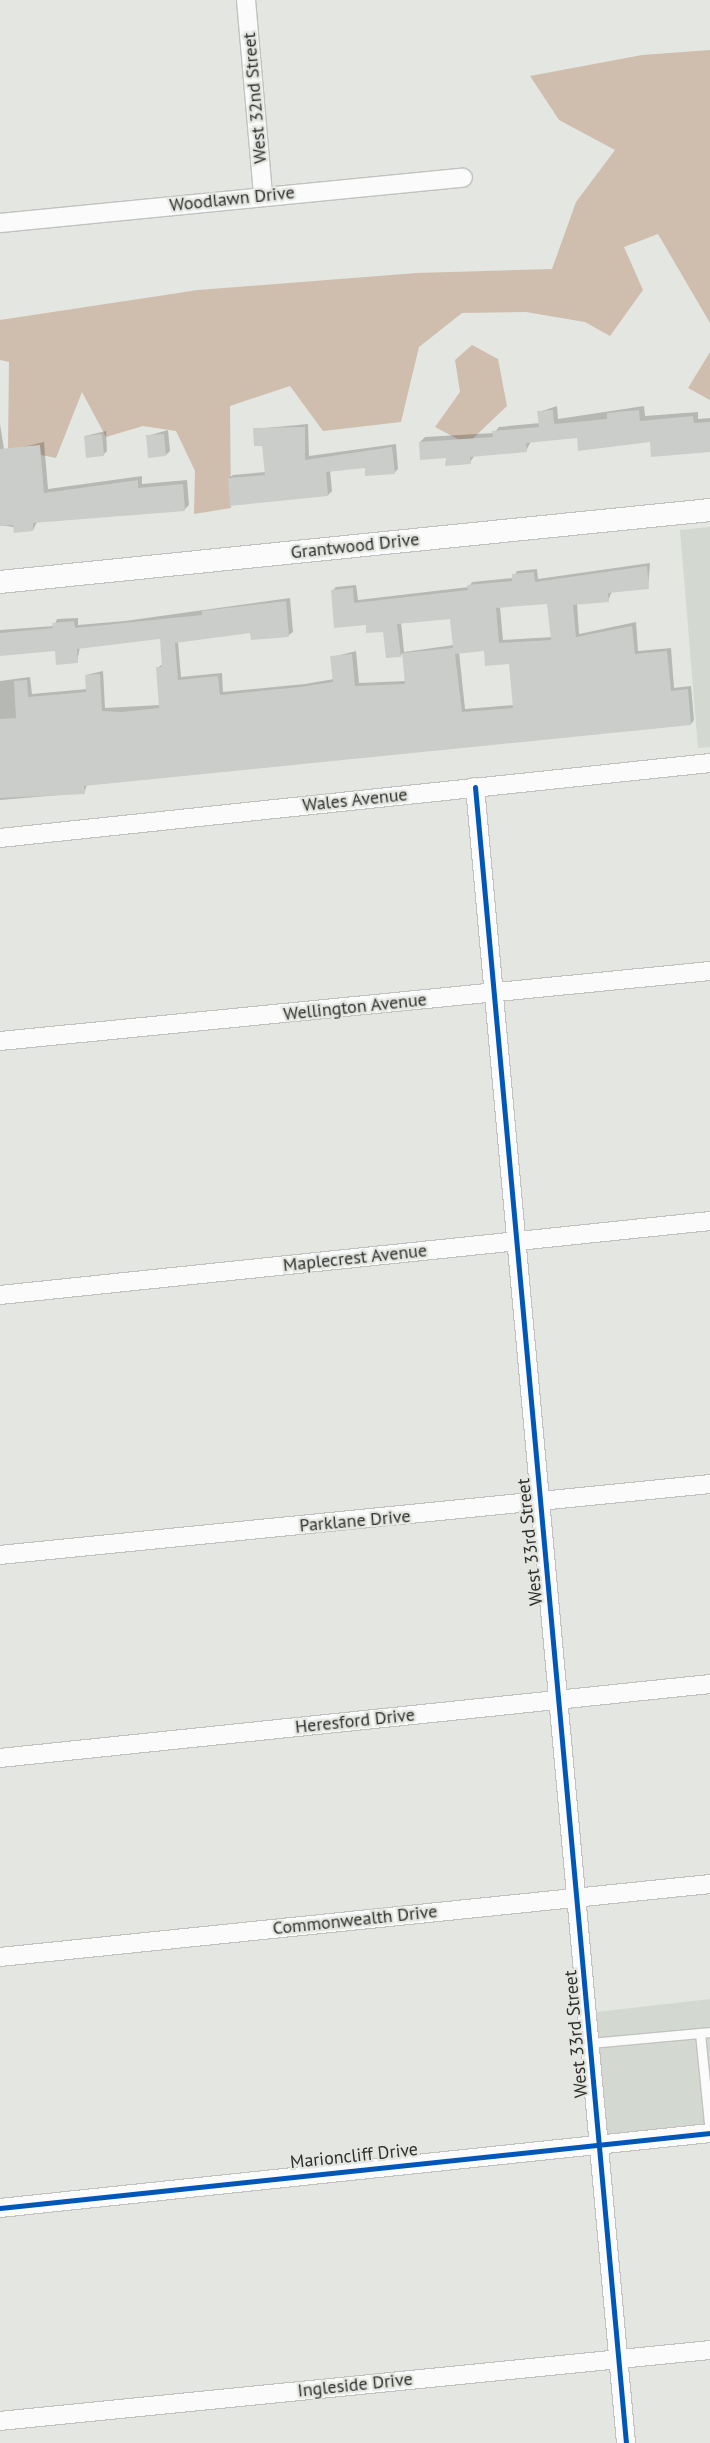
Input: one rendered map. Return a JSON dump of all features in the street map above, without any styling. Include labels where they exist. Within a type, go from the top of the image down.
[{"type":"street","name":"West 32nd Street","points":[[246,0],[263,196]]},
{"type":"street","name":"Woodlawn Drive","points":[[0,223],[463,178]]},
{"type":"street","name":"Grantwood Drive","points":[[0,582],[710,510]]},
{"type":"street","name":"Wales Avenue","points":[[0,838],[710,763]]},
{"type":"street","name":"West 33rd Street","points":[[475,787],[496,993],[540,1504],[561,1700],[626,2443]]},
{"type":"street","name":"Wellington Avenue","points":[[0,1042],[710,971]]},
{"type":"street","name":"Maplecrest Avenue","points":[[0,1296],[710,1221]]},
{"type":"street","name":"Parklane Drive","points":[[0,1555],[540,1504],[710,1484]]},
{"type":"street","name":"Heresford Drive","points":[[0,1758],[710,1684]]},
{"type":"street","name":"Commonwealth Drive","points":[[0,1957],[710,1884]]},
{"type":"street","name":"Marioncliff Drive","points":[[0,2208],[710,2133]]},
{"type":"street","name":"Ingleside Drive","points":[[0,2421],[710,2350]]},
{"type":"lane","points":[[700,2032],[707,2079],[710,2133]]},
{"type":"lane","points":[[590,2043],[710,2032]]},
{"type":"shaded area","points":[[710,50],[710,323],[658,234],[624,247],[643,290],[610,336],[585,322],[526,312],[462,313],[419,347],[401,422],[323,431],[290,386],[230,406],[231,508],[194,514],[195,471],[176,431],[143,426],[106,437],[82,392],[56,458],[8,448],[9,362],[0,360],[0,320],[198,290],[416,273],[552,269],[576,202],[615,150],[559,120],[530,76],[642,55]]},
{"type":"shaded area","points":[[472,345],[498,359],[507,406],[467,444],[435,427],[460,392],[455,360]]},
{"type":"shaded area","points":[[710,352],[710,400],[688,388]]},
{"type":"shaded area","points":[[710,527],[710,747],[698,748],[680,530]]},
{"type":"shaded area","points":[[710,1999],[710,2133],[600,2144],[588,2013]]},
{"type":"building","points":[[553,410],[554,424],[607,419],[607,413],[639,410],[640,421],[693,416],[694,423],[710,422],[710,452],[651,457],[650,442],[578,451],[577,438],[526,443],[527,452],[470,457],[471,464],[445,466],[446,458],[420,460],[419,442],[493,437],[492,431],[539,427],[537,411]]},
{"type":"building","points":[[305,427],[305,460],[392,447],[395,474],[365,476],[365,468],[326,472],[328,496],[230,506],[228,478],[265,475],[262,446],[254,446],[253,428]]},
{"type":"building","points":[[102,434],[104,456],[86,458],[84,436]]},
{"type":"building","points":[[164,434],[166,456],[148,458],[146,435]]},
{"type":"building","points":[[40,445],[44,493],[138,480],[138,488],[183,484],[185,511],[33,523],[33,531],[14,533],[13,525],[0,526],[0,449]]},
{"type":"building","points":[[647,566],[649,589],[608,593],[609,602],[573,605],[576,637],[632,626],[635,654],[667,651],[671,691],[688,689],[691,725],[84,786],[85,794],[0,798],[0,719],[16,718],[14,681],[27,680],[28,697],[86,692],[85,675],[100,674],[102,711],[121,712],[159,708],[156,667],[162,667],[160,639],[77,649],[78,663],[56,665],[55,651],[0,656],[0,633],[53,628],[52,623],[74,621],[75,628],[202,615],[202,611],[286,601],[289,637],[251,640],[250,633],[175,643],[178,680],[218,676],[220,695],[300,687],[333,682],[330,656],[352,654],[355,686],[405,684],[402,653],[453,648],[450,619],[397,624],[401,657],[386,658],[383,632],[366,633],[366,625],[334,628],[331,590],[353,588],[354,603],[468,590],[467,585],[512,581],[512,574],[534,572],[535,582]],"holes":[[[547,604],[551,640],[499,643],[496,608]],[[484,651],[485,666],[509,664],[513,708],[462,712],[455,654]]]},
{"type":"cycle path","points":[[475,787],[626,2443]]},
{"type":"cycle path","points":[[0,2208],[710,2133]]}]
